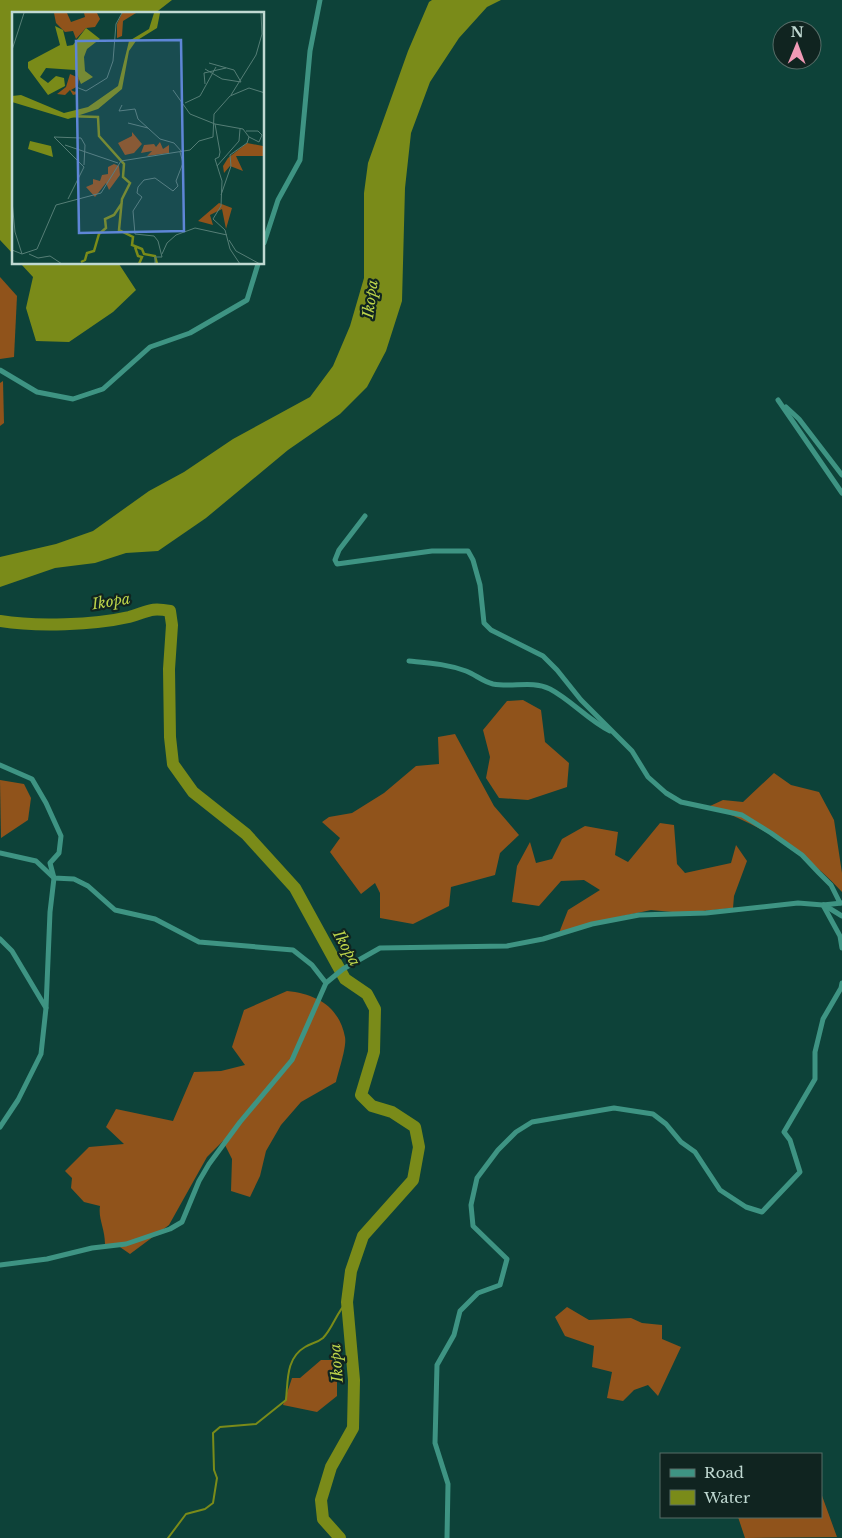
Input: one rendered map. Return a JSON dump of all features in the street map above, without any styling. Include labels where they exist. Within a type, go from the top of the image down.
[{"type":"street","points":[[265,240],[278,200],[300,160],[310,51],[320,0]]},
{"type":"street","points":[[0,370],[37,392],[73,399],[103,388],[150,347],[190,333],[247,300],[258,265]]},
{"type":"street","points":[[842,476],[799,419],[778,400],[842,493]]},
{"type":"street","points":[[0,1265],[47,1259],[92,1248],[126,1244],[170,1229],[182,1222],[199,1181],[209,1164],[240,1122],[292,1060],[326,983],[343,969],[380,948],[507,946],[639,915],[697,914],[798,903],[823,905],[841,903],[831,885],[802,855],[771,833],[742,815],[681,802],[666,793],[648,777],[632,751],[543,656],[503,638],[484,623],[480,585],[473,560],[468,552],[432,551],[337,564],[335,560],[339,550],[365,516]]},
{"type":"street","points":[[409,661],[446,664],[468,672],[479,680],[495,684],[533,683],[551,690],[596,724],[614,733]]},
{"type":"street","points":[[0,765],[32,779],[46,803],[61,836],[59,853],[50,863],[54,878],[50,912],[46,1008],[41,1054],[18,1100],[0,1127]]},
{"type":"street","points":[[0,852],[36,861],[54,878],[74,879],[88,886],[115,910],[154,919],[198,942],[292,950],[312,964],[326,983]]},
{"type":"street","points":[[823,905],[842,916]]},
{"type":"street","points":[[823,905],[840,936],[842,948]]},
{"type":"street","points":[[0,939],[12,951],[46,1008]]},
{"type":"street","points":[[447,1538],[448,1484],[435,1443],[437,1365],[454,1336],[460,1311],[478,1293],[500,1285],[507,1259],[473,1226],[471,1205],[477,1178],[498,1150],[516,1132],[532,1122],[614,1108],[652,1114],[666,1124],[681,1142],[695,1152],[720,1190],[746,1208],[762,1212],[800,1172],[790,1140],[784,1132],[815,1079],[815,1052],[822,1019],[841,988],[842,983]]},
{"type":"shaded area","points":[[0,277],[17,296],[14,357],[0,359]]},
{"type":"shaded area","points":[[3,381],[4,423],[0,426],[0,383]]},
{"type":"shaded area","points":[[523,700],[541,710],[545,742],[569,763],[567,787],[528,800],[499,798],[486,778],[490,757],[483,730],[507,701]]},
{"type":"shaded area","points":[[455,734],[494,806],[519,835],[500,853],[495,875],[451,887],[449,906],[413,924],[380,918],[380,893],[375,883],[361,894],[330,852],[340,838],[322,822],[329,817],[352,813],[384,793],[416,766],[439,764],[438,737]]},
{"type":"shaded area","points":[[774,773],[791,785],[819,792],[834,820],[842,873],[842,892],[813,864],[781,841],[747,822],[710,806],[723,800],[743,802]]},
{"type":"shaded area","points":[[0,780],[24,784],[31,798],[28,820],[1,838]]},
{"type":"shaded area","points":[[660,823],[674,825],[677,864],[685,873],[731,863],[736,845],[747,861],[734,896],[733,908],[683,913],[651,910],[559,933],[568,910],[600,890],[584,880],[561,881],[539,906],[512,902],[517,866],[530,842],[536,863],[552,859],[562,839],[585,826],[618,832],[615,855],[628,862]]},
{"type":"shaded area","points":[[287,991],[307,995],[325,1004],[332,1010],[342,1026],[345,1037],[344,1053],[336,1082],[301,1102],[281,1125],[266,1151],[260,1176],[250,1197],[231,1191],[232,1159],[223,1141],[207,1157],[169,1225],[130,1254],[117,1245],[105,1244],[100,1206],[84,1202],[71,1188],[72,1178],[65,1171],[89,1147],[124,1144],[106,1127],[116,1109],[173,1121],[194,1072],[221,1071],[245,1065],[232,1047],[244,1010]]},
{"type":"shaded area","points":[[567,1307],[589,1320],[631,1318],[642,1323],[662,1325],[662,1339],[681,1347],[658,1396],[648,1385],[634,1390],[623,1401],[607,1398],[612,1372],[592,1367],[594,1346],[565,1336],[555,1317]]},
{"type":"shaded area","points":[[321,1360],[337,1360],[337,1396],[317,1412],[283,1405],[292,1378],[300,1378]]},
{"type":"shaded area","points":[[822,1496],[837,1537],[745,1538],[738,1518],[822,1518]]},
{"type":"water","points":[[0,0],[172,0],[157,12],[12,12],[12,253],[0,240]]},
{"type":"water","points":[[432,0],[501,0],[487,7],[459,38],[430,82],[411,133],[405,188],[402,301],[386,351],[367,387],[340,414],[288,450],[206,518],[158,551],[126,553],[95,563],[55,568],[0,587],[0,557],[56,544],[93,531],[149,491],[184,472],[233,439],[310,397],[333,366],[350,326],[364,278],[364,193],[368,163],[408,51],[429,2]]},
{"type":"water","points":[[22,265],[120,265],[136,290],[113,312],[69,342],[36,341],[26,308],[33,277]]},
{"type":"waterway","name":"Ikopa","points":[[0,621],[30,624],[82,623],[115,620],[153,610],[170,611],[172,625],[169,669],[170,737],[173,764],[193,792],[246,834],[295,888],[345,979],[367,994],[375,1009],[374,1052],[361,1095],[372,1106],[392,1112],[415,1127],[419,1147],[413,1180],[363,1236],[351,1271],[347,1302],[354,1380],[353,1428],[331,1467],[321,1500],[323,1519],[340,1538]]},
{"type":"waterway","points":[[168,1538],[186,1514],[205,1509],[213,1503],[217,1478],[214,1470],[213,1433],[220,1427],[256,1424],[286,1400],[289,1370],[294,1357],[305,1347],[323,1338],[347,1302]]}]
